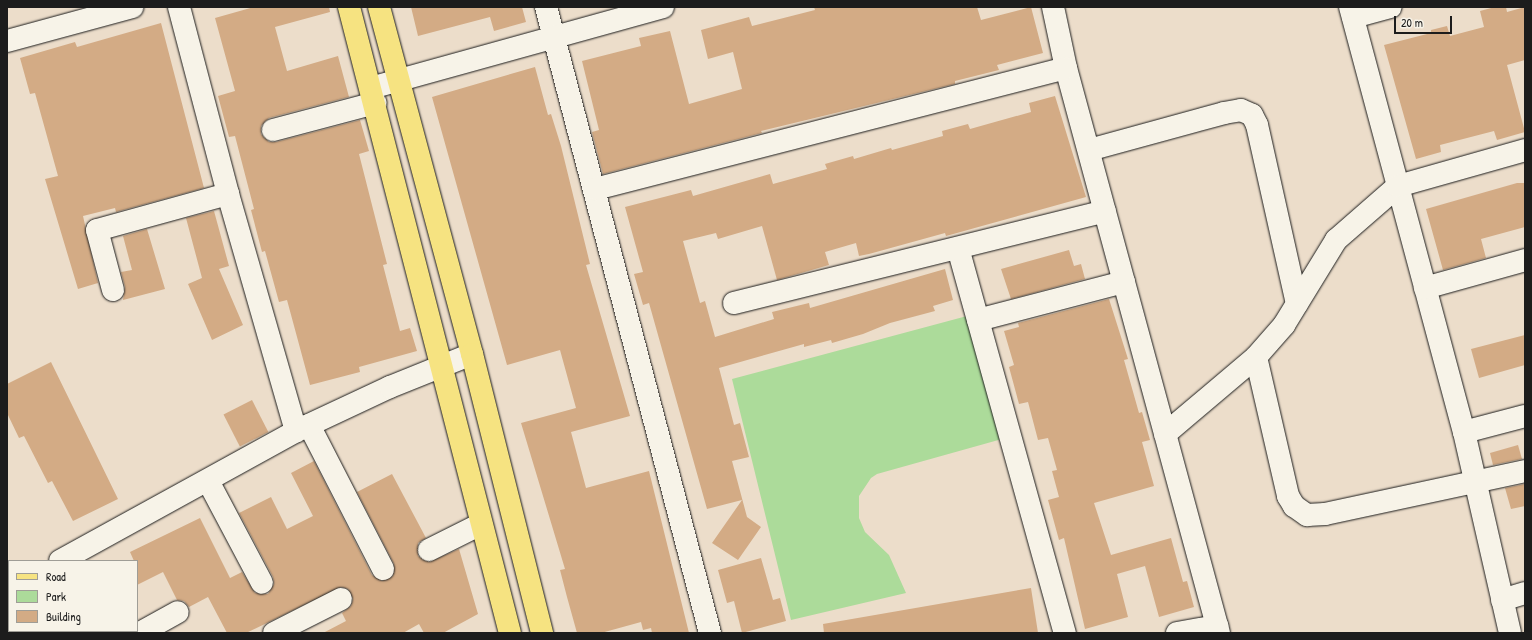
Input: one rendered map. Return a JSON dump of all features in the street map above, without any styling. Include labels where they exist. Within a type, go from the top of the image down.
[{"type":"main road","points":[[349,7],[373,95],[440,365],[510,633]]},
{"type":"main road","points":[[379,7],[472,354],[542,633]]},
{"type":"street","points":[[7,41],[132,7]]},
{"type":"street","points":[[179,7],[228,194],[303,428],[383,569]]},
{"type":"street","points":[[546,7],[595,188],[710,633]]},
{"type":"street","points":[[273,130],[373,95],[400,81],[663,7]]},
{"type":"street","points":[[1053,7],[1066,68],[1106,211],[1218,630],[1177,633]]},
{"type":"street","points":[[1391,7],[1351,12],[1464,432],[1510,633]]},
{"type":"street","points":[[595,188],[1066,68]]},
{"type":"street","points":[[1088,150],[1224,113],[1241,110],[1252,115],[1257,125],[1297,304]]},
{"type":"street","points":[[1165,434],[1256,357],[1284,325],[1321,262],[1336,240],[1398,186],[1525,150]]},
{"type":"street","points":[[113,290],[97,230],[228,194]]},
{"type":"street","points":[[734,302],[1106,211]]},
{"type":"street","points":[[958,248],[1065,633]]},
{"type":"street","points":[[1425,288],[1525,260]]},
{"type":"street","points":[[978,320],[1124,282]]},
{"type":"street","points":[[71,558],[303,428],[440,365],[472,354]]},
{"type":"street","points":[[1256,357],[1288,496],[1294,506],[1307,515],[1325,514],[1525,470]]},
{"type":"street","points":[[1464,432],[1525,416]]},
{"type":"street","points":[[208,481],[262,583]]},
{"type":"street","points":[[429,550],[481,524]]},
{"type":"street","points":[[1502,600],[1525,593]]},
{"type":"street","points":[[274,633],[341,599]]},
{"type":"street","points":[[140,633],[178,612]]},
{"type":"green space","points":[[967,316],[1002,439],[877,474],[871,478],[859,496],[859,518],[865,532],[889,555],[906,593],[791,620],[732,379]]},
{"type":"building","points":[[254,7],[329,7],[330,12],[275,27],[287,71],[338,56],[349,97],[269,118],[261,126],[261,134],[269,142],[276,142],[360,120],[369,151],[359,154],[387,264],[383,265],[400,331],[410,328],[417,351],[359,367],[360,372],[310,385],[287,300],[279,302],[265,251],[262,252],[251,210],[254,209],[235,136],[229,137],[218,96],[235,91],[215,18]]},
{"type":"building","points":[[411,7],[522,7],[526,22],[494,31],[490,17],[418,36]]},
{"type":"building","points":[[814,7],[977,7],[981,20],[1031,7],[1043,53],[997,65],[999,70],[955,81],[955,84],[761,131],[762,133],[603,174],[592,132],[599,130],[582,61],[641,46],[639,38],[670,31],[689,104],[742,89],[733,52],[708,59],[701,30],[749,17],[752,26],[815,10]]},
{"type":"building","points":[[1495,7],[1506,7],[1507,12],[1525,7],[1525,60],[1507,65],[1525,132],[1497,140],[1494,131],[1440,145],[1441,152],[1416,159],[1384,45],[1431,33],[1431,30],[1447,26],[1450,36],[1484,27],[1480,11]]},
{"type":"building","points":[[161,23],[204,188],[116,212],[115,208],[83,216],[98,283],[78,289],[45,179],[58,176],[35,93],[30,94],[20,58],[75,42],[77,47]]},
{"type":"building","points":[[535,67],[548,115],[551,114],[561,146],[590,264],[586,265],[630,416],[571,432],[586,488],[649,471],[689,633],[652,633],[651,628],[643,630],[641,622],[601,633],[577,633],[567,597],[560,570],[565,569],[521,423],[576,408],[560,350],[507,365],[432,97]]},
{"type":"building","points":[[1055,96],[1086,197],[946,236],[945,233],[859,256],[856,243],[825,252],[829,265],[777,280],[762,226],[718,239],[716,233],[683,241],[700,303],[705,301],[715,337],[774,319],[772,312],[809,303],[810,308],[945,269],[953,300],[933,306],[935,311],[890,323],[863,334],[832,343],[831,340],[804,347],[804,344],[719,368],[734,425],[740,423],[749,457],[732,461],[747,517],[761,527],[738,560],[712,543],[742,500],[707,509],[649,303],[643,305],[634,274],[643,272],[625,207],[691,190],[693,196],[770,174],[773,184],[827,169],[825,164],[853,156],[854,159],[891,148],[892,150],[943,136],[942,131],[968,124],[970,129],[1031,112],[1029,103]]},
{"type":"building","points":[[1517,183],[1525,183],[1525,227],[1481,239],[1486,258],[1443,270],[1426,209]]},
{"type":"building","points":[[214,211],[229,266],[219,269],[243,325],[212,340],[188,284],[202,278],[186,218]]},
{"type":"building","points":[[147,229],[165,289],[123,300],[125,287],[121,272],[132,270],[123,236]]},
{"type":"building","points":[[1069,250],[1074,266],[1081,264],[1085,279],[1011,299],[1001,269]]},
{"type":"building","points":[[1109,299],[1128,359],[1124,360],[1139,413],[1142,412],[1150,440],[1142,442],[1154,486],[1094,503],[1111,555],[1171,538],[1183,582],[1187,581],[1194,607],[1159,617],[1145,566],[1117,574],[1128,617],[1085,629],[1064,538],[1059,540],[1048,500],[1059,497],[1052,471],[1057,470],[1048,438],[1038,440],[1028,402],[1019,404],[1009,367],[1014,365],[1004,331],[1019,327],[1018,323]]},
{"type":"building","points":[[1525,335],[1525,365],[1479,378],[1471,349]]},
{"type":"building","points":[[51,362],[118,499],[73,521],[52,481],[48,483],[24,436],[19,438],[7,413],[7,384]]},
{"type":"building","points":[[252,400],[268,432],[240,447],[223,415]]},
{"type":"building","points":[[1518,445],[1522,459],[1493,465],[1490,453]]},
{"type":"building","points":[[314,461],[372,575],[382,581],[393,576],[394,564],[357,492],[392,474],[426,538],[418,543],[418,556],[429,562],[459,549],[478,614],[443,633],[424,633],[419,624],[403,633],[323,633],[346,621],[342,613],[351,606],[353,599],[348,589],[341,587],[246,633],[227,633],[208,597],[189,607],[184,601],[177,600],[163,572],[138,584],[138,560],[134,560],[130,552],[200,518],[230,578],[242,572],[255,593],[268,594],[274,584],[273,577],[239,513],[271,497],[287,529],[313,516],[291,473]]},
{"type":"building","points":[[1525,484],[1525,506],[1511,509],[1505,488]]},
{"type":"building","points":[[761,558],[773,600],[780,598],[786,621],[742,633],[734,601],[727,603],[718,570]]},
{"type":"building","points":[[1031,588],[1038,633],[824,633],[823,624]]}]
